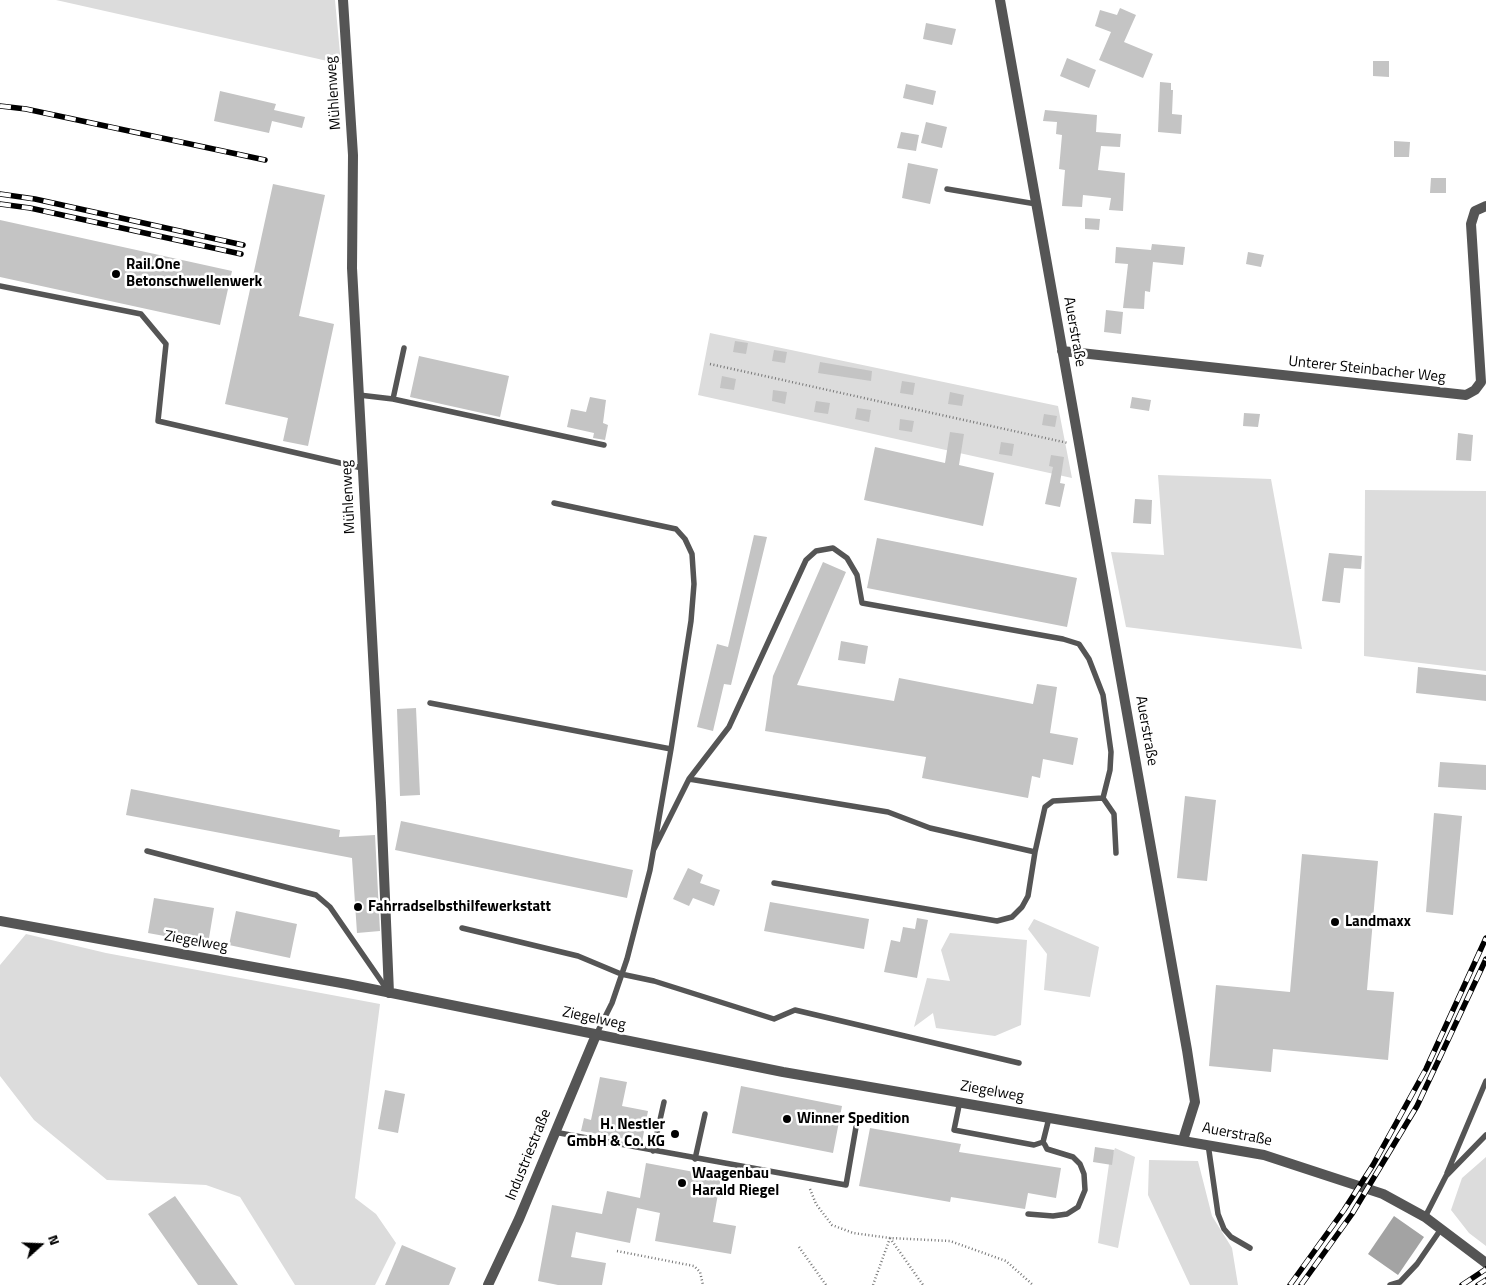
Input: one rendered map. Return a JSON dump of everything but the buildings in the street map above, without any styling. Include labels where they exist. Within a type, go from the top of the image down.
[{"type":"street","name":"Mühlenweg","points":[[343,0],[353,155],[352,268],[381,803],[389,993]]},
{"type":"street","name":"Auerstraße","points":[[1000,0],[1120,669],[1194,1102],[1183,1140],[1264,1155],[1355,1183],[1383,1194],[1441,1228],[1486,1263]]},
{"type":"street","name":"Unterer Steinbacher Weg","points":[[1062,351],[1466,395],[1475,390],[1481,382],[1471,224],[1475,211],[1486,206]]},
{"type":"street","name":"Ziegelweg","points":[[0,922],[389,993],[783,1072],[1183,1140]]},
{"type":"street","name":"Industriestraße","points":[[488,1285],[519,1219],[596,1035]]},
{"type":"lane","points":[[947,189],[1036,204]]},
{"type":"lane","points":[[0,286],[141,314],[166,344],[158,421],[362,468]]},
{"type":"lane","points":[[393,399],[404,348]]},
{"type":"lane","points":[[358,395],[393,399],[604,445]]},
{"type":"lane","points":[[554,503],[676,529],[685,538],[692,554],[693,593],[691,620],[654,849],[621,974],[612,1002],[596,1035]]},
{"type":"lane","points":[[654,849],[690,778],[729,727],[806,560],[816,551],[833,548],[847,558],[857,574],[862,602],[1063,638],[1079,644],[1089,659],[1103,695],[1111,752],[1110,770],[1103,798],[1114,814],[1116,853]]},
{"type":"lane","points":[[430,703],[671,749]]},
{"type":"lane","points":[[690,778],[888,812],[930,828],[1035,852]]},
{"type":"lane","points":[[774,883],[997,921],[1012,917],[1022,907],[1028,896],[1045,807],[1053,801],[1103,798]]},
{"type":"lane","points":[[147,851],[316,895],[330,907],[389,993]]},
{"type":"lane","points":[[462,928],[578,956],[621,974],[654,981],[774,1019],[795,1010],[1019,1063]]},
{"type":"lane","points":[[1425,1218],[1446,1176],[1486,1081]]},
{"type":"lane","points":[[960,1101],[954,1130],[1034,1145],[1043,1142]]},
{"type":"lane","points":[[653,1151],[664,1102]]},
{"type":"lane","points":[[695,1158],[705,1114]]},
{"type":"lane","points":[[1028,1214],[1052,1216],[1067,1214],[1078,1207],[1085,1190],[1084,1174],[1080,1164],[1073,1157],[1047,1149],[1043,1142],[1049,1118]]},
{"type":"lane","points":[[554,1132],[846,1185],[856,1127]]},
{"type":"lane","points":[[1446,1176],[1486,1135]]},
{"type":"lane","points":[[1208,1144],[1218,1214],[1224,1229],[1239,1243],[1250,1248]]},
{"type":"lane","points":[[1390,1285],[1400,1282],[1417,1264],[1441,1228]]},
{"type":"path","points":[[710,364],[1079,445]]},
{"type":"path","points":[[805,1178],[816,1204],[832,1225],[853,1234],[950,1241],[1006,1261],[1033,1285]]},
{"type":"path","points":[[873,1285],[890,1238]]},
{"type":"path","points":[[890,1238],[923,1285]]},
{"type":"path","points":[[799,1247],[826,1285]]},
{"type":"path","points":[[616,1251],[694,1266],[700,1272],[703,1285]]},
{"type":"shaded area","points":[[56,0],[335,0],[341,64]]},
{"type":"shaded area","points":[[710,333],[1058,406],[1072,478],[698,395]]},
{"type":"shaded area","points":[[1158,475],[1271,479],[1302,649],[1126,627],[1111,552],[1164,555]]},
{"type":"shaded area","points":[[1365,490],[1486,491],[1486,671],[1364,656]]},
{"type":"shaded area","points":[[1034,919],[1099,947],[1090,997],[1044,990],[1047,954],[1028,929]]},
{"type":"shaded area","points":[[950,933],[1027,940],[1021,1025],[995,1036],[936,1028],[933,1013],[914,1027],[927,978],[950,981],[941,950]]},
{"type":"shaded area","points":[[26,934],[106,953],[380,1004],[355,1198],[376,1214],[396,1243],[375,1285],[295,1285],[240,1197],[206,1185],[107,1180],[34,1120],[0,1076],[0,965]]},
{"type":"shaded area","points":[[1115,1148],[1135,1157],[1118,1248],[1098,1243],[1109,1164]]},
{"type":"shaded area","points":[[1486,1157],[1486,1246],[1469,1233],[1451,1210],[1462,1178]]},
{"type":"shaded area","points":[[1149,1160],[1198,1161],[1212,1216],[1232,1248],[1238,1285],[1190,1285],[1148,1195]]},
{"type":"shaded area","points":[[1394,1216],[1424,1237],[1398,1275],[1368,1254]]},
{"type":"railway","points":[[0,106],[26,109],[265,160]]},
{"type":"railway","points":[[0,194],[35,199],[243,245]]},
{"type":"railway","points":[[0,204],[30,208],[241,254]]},
{"type":"railway","points":[[1290,1285],[1344,1210],[1373,1165],[1426,1069],[1486,938]]},
{"type":"railway","points":[[1301,1285],[1352,1214],[1417,1106],[1486,959]]},
{"type":"railway","points":[[1462,1285],[1486,1269]]},
{"type":"railway","points":[[1478,1285],[1486,1280]]},
{"type":"place","name":"Rail.One Betonschwellenwerk","points":[[116,274]]},
{"type":"place","name":"Fahrradselbsthilfewerkstatt","points":[[358,907]]},
{"type":"place","name":"Landmaxx","points":[[1335,922]]},
{"type":"place","name":"Winner Spedition","points":[[787,1119]]},
{"type":"place","name":"H. Nestler GmbH & Co. KG","points":[[675,1134]]},
{"type":"place","name":"Waagenbau Harald Riegel","points":[[682,1183]]}]
